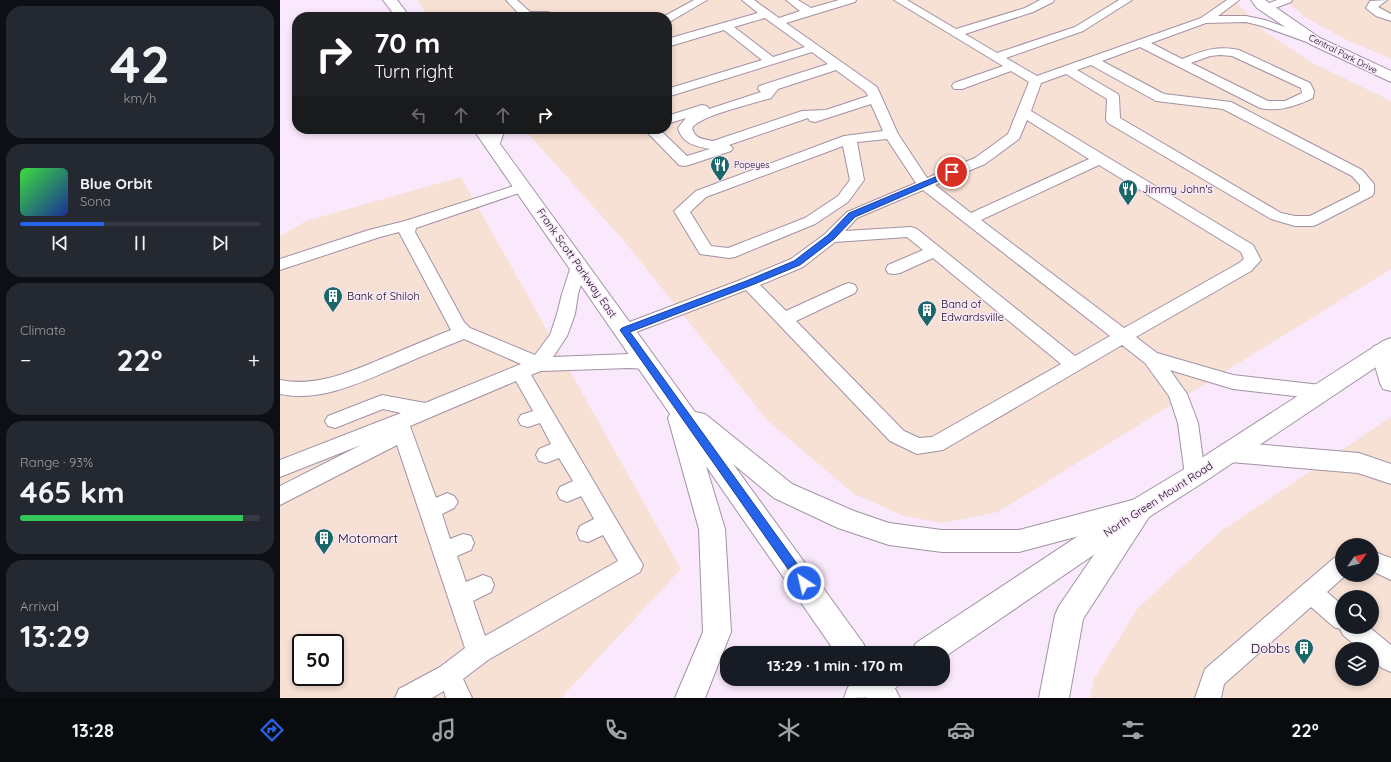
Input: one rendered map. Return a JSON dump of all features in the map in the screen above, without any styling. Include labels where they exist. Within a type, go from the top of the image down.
[{"type":"main road","points":[[390,0],[399,12]]},
{"type":"main road","name":"Central Park Drive","points":[[1262,4],[1315,41],[1391,77]]},
{"type":"main road","name":"Frank Scott Parkway East","points":[[485,134],[648,362],[848,646]]},
{"type":"main road","points":[[1386,349],[1391,383]]},
{"type":"main road","name":"North Green Mount Road","points":[[936,646],[1140,509],[1195,475],[1386,349]]},
{"type":"main road","points":[[675,402],[783,491],[847,520],[889,534],[942,541],[1019,541],[1140,509]]},
{"type":"main road","points":[[675,402],[712,529],[717,632],[690,698]]},
{"type":"main road","points":[[1230,452],[1359,463],[1391,474]]},
{"type":"main road","points":[[1054,698],[1069,615],[1140,509]]},
{"type":"lane","points":[[511,0],[523,12]]},
{"type":"lane","points":[[672,16],[702,0]]},
{"type":"lane","points":[[747,0],[872,90],[891,134],[924,184],[1151,358],[1178,394],[1188,422],[1195,475]]},
{"type":"lane","points":[[791,0],[809,12]]},
{"type":"lane","points":[[672,42],[726,26],[809,12],[851,0]]},
{"type":"lane","points":[[899,0],[1036,81]]},
{"type":"lane","points":[[955,33],[1029,10],[1049,0]]},
{"type":"lane","points":[[996,57],[1079,29],[1127,0]]},
{"type":"lane","points":[[625,330],[749,283],[797,263],[831,237],[852,215],[980,161],[1014,136],[1036,81],[1205,20],[1234,0]]},
{"type":"lane","points":[[1262,4],[1287,0]]},
{"type":"lane","points":[[1382,0],[1374,3],[1372,8],[1380,14],[1391,18]]},
{"type":"lane","points":[[1205,20],[1246,19],[1265,23],[1315,41]]},
{"type":"lane","points":[[726,26],[771,61]]},
{"type":"lane","points":[[1142,43],[1182,63],[1266,105],[1278,107],[1288,105],[1308,95],[1306,86],[1235,52],[1223,50],[1213,51],[1182,63]]},
{"type":"lane","points":[[672,91],[814,48]]},
{"type":"lane","points":[[1093,61],[1161,98],[1226,105],[1357,173],[1367,184],[1367,193],[1313,221],[1295,221],[1276,216],[1113,120],[1113,97]]},
{"type":"lane","points":[[672,118],[838,65]]},
{"type":"lane","points":[[958,86],[1012,67]]},
{"type":"lane","points":[[1067,70],[1113,97]]},
{"type":"lane","points":[[774,85],[766,95],[700,116],[689,122],[685,128],[686,134],[690,139],[700,143],[714,145],[807,114],[826,114]]},
{"type":"lane","points":[[1113,97],[1140,87]]},
{"type":"lane","points":[[656,134],[684,162],[876,98]]},
{"type":"lane","points":[[749,283],[897,436],[917,446],[936,444],[1245,267],[1253,260],[1247,249],[1023,112]]},
{"type":"lane","points":[[493,146],[497,134]]},
{"type":"lane","points":[[849,140],[857,180],[843,199],[810,220],[729,252],[706,250],[682,211],[701,194],[849,140],[891,134]]},
{"type":"lane","points":[[970,219],[1100,159]]},
{"type":"lane","points":[[280,265],[375,233],[409,225],[523,187]]},
{"type":"lane","points":[[409,225],[407,232],[457,326],[464,332],[530,368]]},
{"type":"lane","points":[[831,237],[911,232],[1074,365]]},
{"type":"lane","points":[[894,269],[934,252]]},
{"type":"lane","points":[[408,698],[449,675],[479,652],[632,565],[586,485],[555,451],[536,417],[530,368],[558,336],[566,314],[570,294],[579,266]]},
{"type":"lane","points":[[784,319],[849,289]]},
{"type":"lane","points":[[280,387],[287,389],[311,388],[345,381],[464,332]]},
{"type":"lane","points":[[1151,358],[1233,382],[1321,392]]},
{"type":"lane","points":[[280,496],[401,427],[426,411],[530,368],[629,361],[648,362]]},
{"type":"lane","points":[[335,421],[382,402],[426,411]]},
{"type":"lane","points":[[401,427],[422,465],[454,547],[459,596],[479,652]]},
{"type":"lane","points":[[280,469],[401,427]]},
{"type":"lane","points":[[567,494],[586,485]]},
{"type":"lane","points":[[588,533],[607,523]]},
{"type":"lane","points":[[1379,564],[1391,570]]},
{"type":"lane","points":[[1208,698],[1214,677],[1335,571]]},
{"type":"lane","points":[[459,596],[483,585]]},
{"type":"lane","points":[[1311,593],[1335,613]]},
{"type":"lane","points":[[1359,634],[1391,660]]},
{"type":"lane","points":[[449,675],[459,698]]},
{"type":"shaded area","points":[[417,0],[1234,0],[1264,31],[1313,63],[1391,101],[1391,269],[998,512],[942,523],[904,516],[854,494],[768,421],[625,242],[528,134],[672,134],[672,12],[425,12]]},
{"type":"shaded area","points":[[1285,0],[1391,0],[1391,59],[1347,40],[1305,17]]},
{"type":"shaded area","points":[[461,177],[681,569],[561,698],[280,698],[280,236],[306,221]]},
{"type":"shaded area","points":[[1391,417],[1391,698],[1090,698],[1094,679],[1138,608],[1220,532]]},
{"type":"place","name":"Popeyes","points":[[720,182]]},
{"type":"place","name":"Jimmy John's","points":[[1128,206]]},
{"type":"place","name":"Bank of Shiloh","points":[[333,313]]},
{"type":"place","name":"Band of Edwardsville","points":[[927,327]]},
{"type":"place","name":"Motomart","points":[[324,555]]},
{"type":"place","name":"Dobbs","points":[[1304,665]]},
{"type":"route","points":[[804,583],[625,330],[749,283],[797,263],[831,237],[852,215],[952,172]]}]
